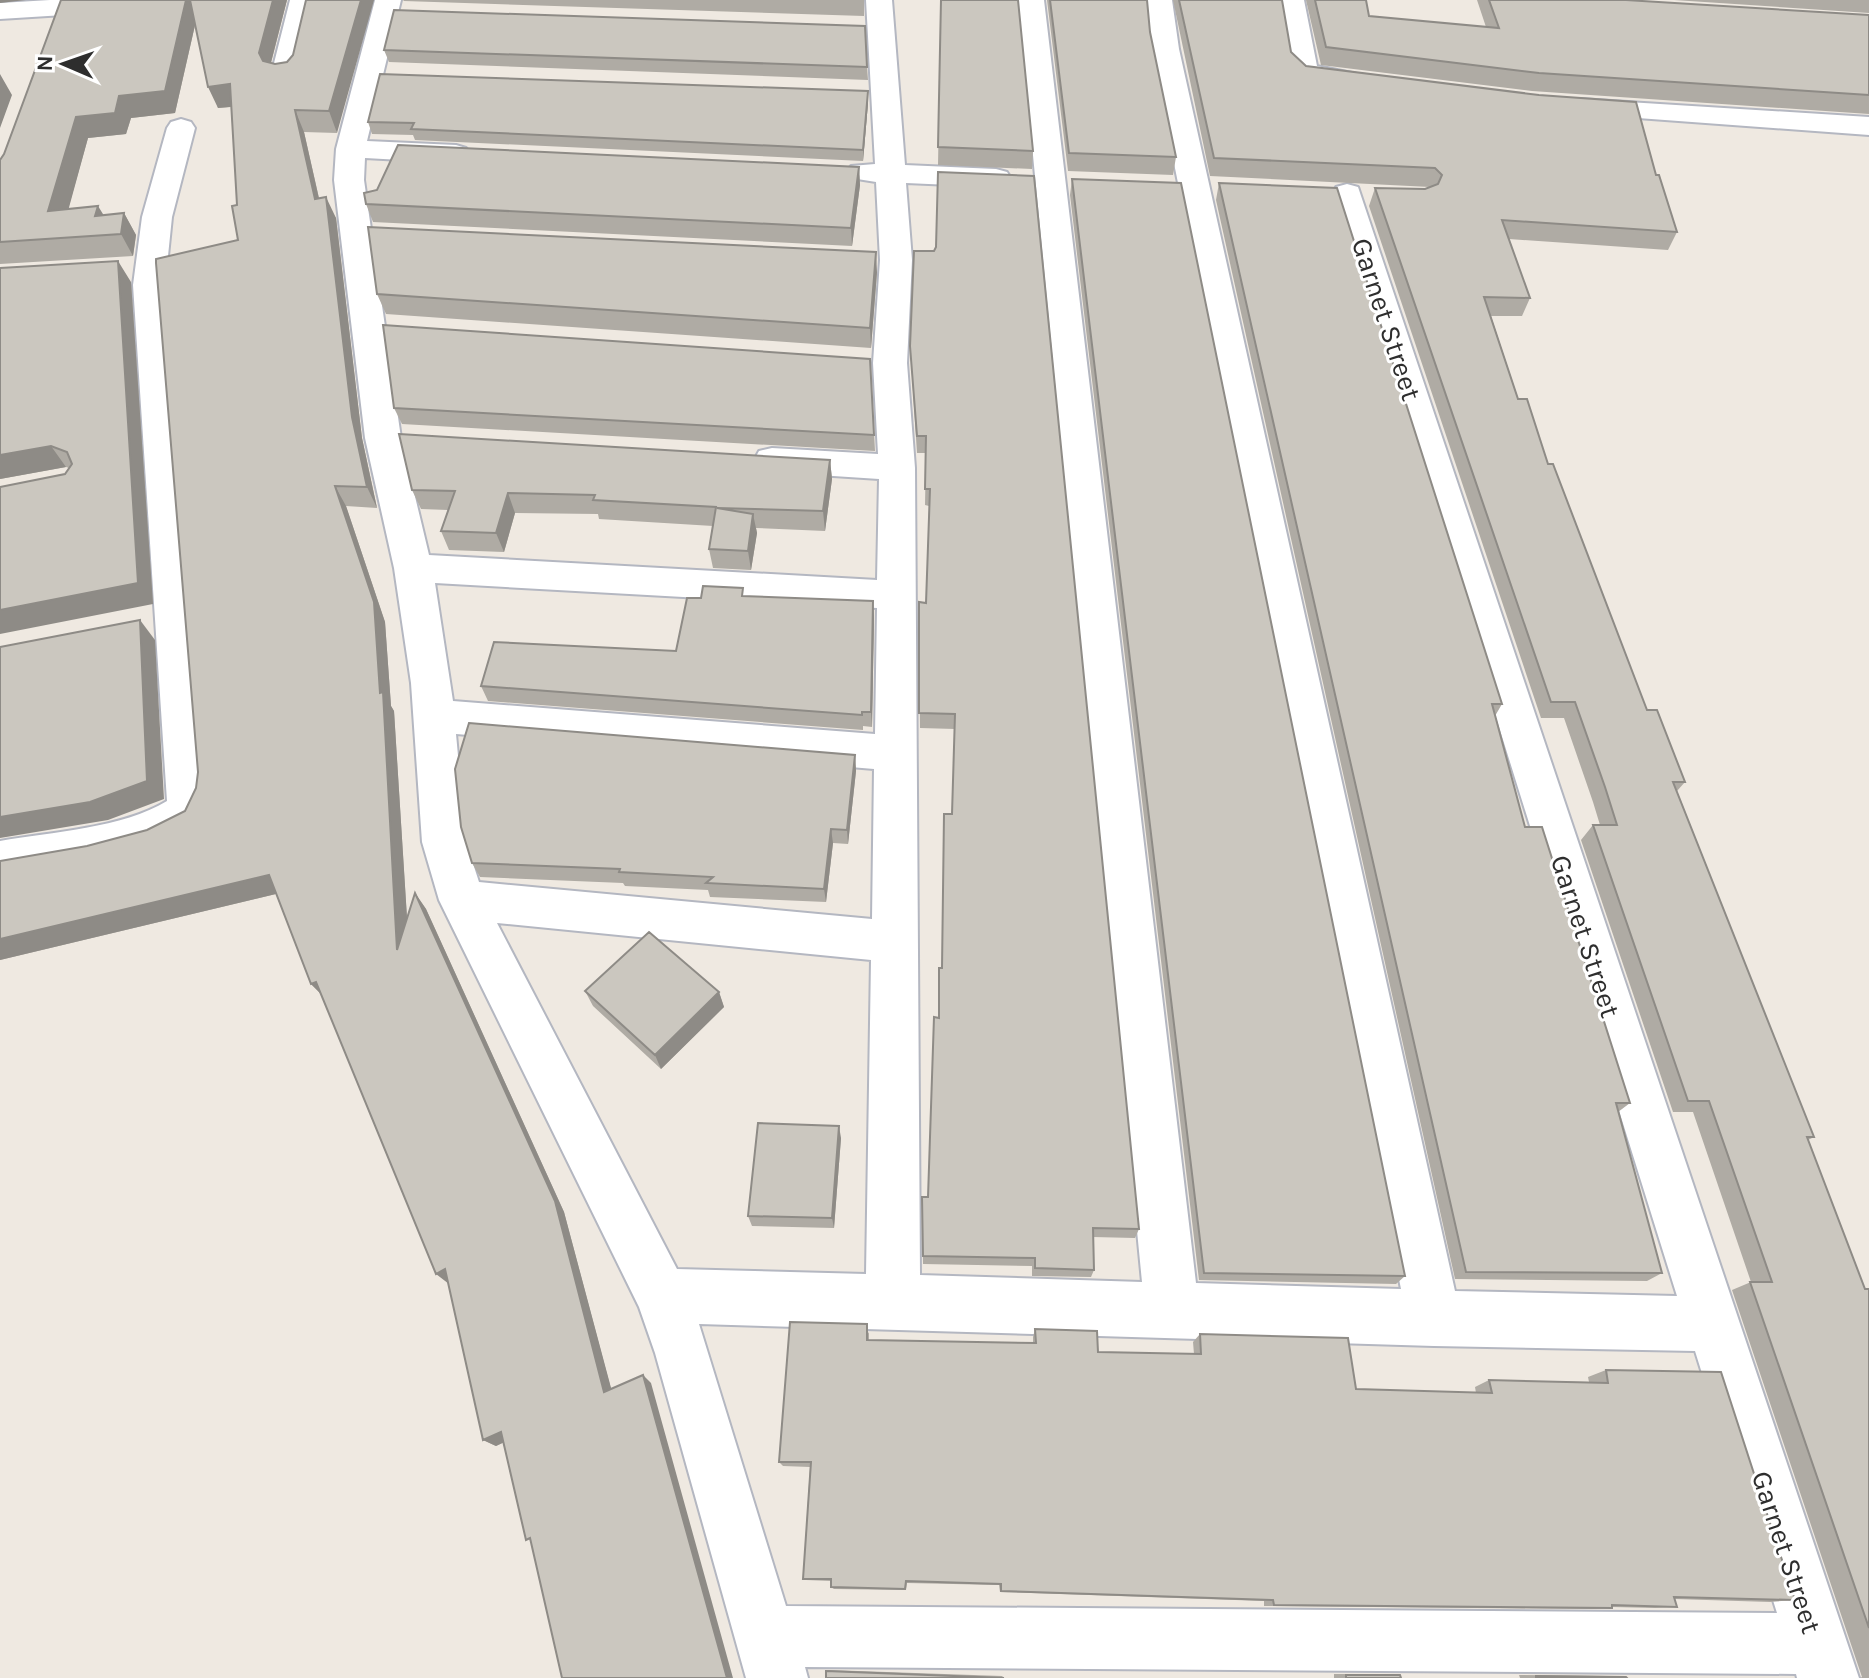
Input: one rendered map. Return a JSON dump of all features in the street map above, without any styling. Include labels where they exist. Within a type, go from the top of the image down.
[{"type":"street","points":[[0,11],[176,0]]},
{"type":"street","points":[[285,75],[303,0]]},
{"type":"street","points":[[1031,0],[1068,182],[1172,1310]]},
{"type":"street","points":[[1159,0],[1165,49],[1194,190],[1434,1319]]},
{"type":"street","points":[[1291,0],[1304,70],[1312,75],[1377,85]]},
{"type":"street","points":[[52,34],[62,6]]},
{"type":"street","points":[[397,8],[387,74],[351,149],[349,180],[370,234],[435,716],[444,842],[462,900],[662,1296],[683,1353],[772,1657],[1822,1661]]},
{"type":"street","points":[[873,18],[870,92],[889,173],[874,362],[897,468],[893,1300]]},
{"type":"street","points":[[1560,105],[1869,126]]},
{"type":"street","points":[[0,860],[149,830],[174,821],[186,811],[190,791],[160,620],[149,285],[136,269],[157,217],[181,128]]},
{"type":"street","points":[[351,149],[477,155]]},
{"type":"street","points":[[825,170],[1068,182]]},
{"type":"street","name":"Garnet Street","points":[[1346,193],[1822,1661]]},
{"type":"street","points":[[741,459],[897,468]]},
{"type":"street","points":[[413,568],[895,595]]},
{"type":"street","points":[[435,716],[894,753]]},
{"type":"street","points":[[462,900],[896,942]]},
{"type":"street","points":[[662,1296],[1711,1324]]},
{"type":"building","points":[[61,0],[186,0],[165,91],[119,96],[115,113],[76,117],[48,211],[98,206],[95,216],[124,213],[121,234],[0,242],[0,160]]},
{"type":"building","points":[[190,0],[273,0],[259,53],[263,61],[275,64],[287,62],[293,55],[306,0],[361,0],[329,111],[295,110],[315,199],[326,197],[352,417],[367,487],[335,486],[374,602],[380,693],[383,692],[397,950],[415,893],[555,1201],[604,1392],[643,1375],[727,1678],[562,1678],[530,1538],[526,1540],[501,1432],[483,1440],[445,1269],[436,1274],[316,982],[311,984],[269,875],[0,939],[0,861],[87,846],[147,830],[185,811],[196,788],[198,772],[156,259],[238,240],[232,206],[237,205],[230,84],[208,87]]},
{"type":"building","points":[[941,0],[1018,0],[1033,151],[938,147]]},
{"type":"building","points":[[1050,0],[1147,0],[1150,32],[1176,157],[1069,153]]},
{"type":"building","points":[[1179,0],[1282,0],[1291,52],[1306,66],[1539,95],[1636,102],[1656,175],[1659,175],[1677,232],[1502,220],[1530,298],[1484,297],[1518,399],[1527,399],[1548,464],[1553,464],[1647,710],[1657,710],[1685,782],[1673,782],[1814,1137],[1807,1137],[1865,1289],[1869,1289],[1869,1628],[1750,1282],[1772,1282],[1709,1101],[1688,1101],[1593,825],[1617,825],[1605,787],[1575,702],[1551,702],[1375,188],[1425,189],[1438,184],[1442,175],[1435,168],[1214,158]]},
{"type":"building","points":[[1315,0],[1366,0],[1369,16],[1499,28],[1489,0],[1626,0],[1869,15],[1869,95],[1539,73],[1326,47]]},
{"type":"building","points":[[394,10],[865,26],[867,67],[384,50]]},
{"type":"building","points":[[380,74],[868,91],[863,150],[411,129],[414,123],[368,122]]},
{"type":"building","points":[[398,145],[859,167],[851,228],[366,204],[364,193],[377,190]]},
{"type":"building","points":[[938,172],[1034,176],[1139,1229],[1093,1228],[1094,1270],[1035,1268],[1035,1258],[923,1256],[922,1197],[928,1197],[934,1017],[939,1018],[939,968],[942,968],[944,814],[952,814],[955,714],[919,713],[919,602],[926,603],[930,489],[925,489],[926,436],[917,436],[910,346],[914,251],[934,251],[936,247]]},
{"type":"building","points":[[1072,179],[1181,183],[1405,1276],[1204,1273]]},
{"type":"building","points":[[1219,183],[1337,188],[1502,704],[1492,704],[1525,827],[1542,827],[1630,1103],[1616,1103],[1662,1273],[1466,1272]]},
{"type":"building","points":[[368,227],[876,252],[870,328],[377,294]]},
{"type":"building","points":[[118,261],[138,583],[0,610],[0,487],[65,474],[72,464],[67,452],[51,446],[0,455],[0,268]]},
{"type":"building","points":[[383,325],[870,359],[874,435],[394,408]]},
{"type":"building","points":[[399,434],[830,460],[823,511],[717,508],[753,514],[748,551],[709,549],[716,507],[593,500],[595,495],[508,493],[496,533],[441,531],[455,491],[412,490]]},
{"type":"building","points":[[703,586],[743,588],[742,596],[873,601],[871,712],[862,712],[862,715],[481,686],[494,642],[676,651],[687,598],[701,598]]},
{"type":"building","points":[[140,620],[147,781],[90,802],[0,817],[0,647]]},
{"type":"building","points":[[469,723],[855,755],[847,830],[831,829],[824,889],[706,883],[713,877],[619,872],[620,869],[472,863],[461,827],[455,769]]},
{"type":"building","points":[[649,932],[719,992],[655,1055],[585,991]]},
{"type":"building","points":[[758,1123],[839,1126],[832,1218],[748,1216]]},
{"type":"building","points":[[790,1322],[867,1324],[867,1340],[1036,1343],[1035,1329],[1097,1331],[1098,1352],[1201,1354],[1200,1334],[1348,1338],[1356,1389],[1492,1393],[1489,1380],[1608,1383],[1606,1370],[1721,1372],[1795,1600],[1674,1597],[1677,1607],[1612,1605],[1612,1608],[1274,1605],[1273,1600],[1001,1591],[1001,1584],[906,1581],[905,1589],[831,1587],[831,1579],[803,1579],[811,1462],[779,1462]]},
{"type":"building","points":[[826,1671],[1004,1678],[826,1678]]},
{"type":"building","points":[[1346,1675],[1400,1675],[1401,1678],[1346,1678]]},
{"type":"building","points":[[1626,1677],[1627,1678],[1536,1678]]}]
